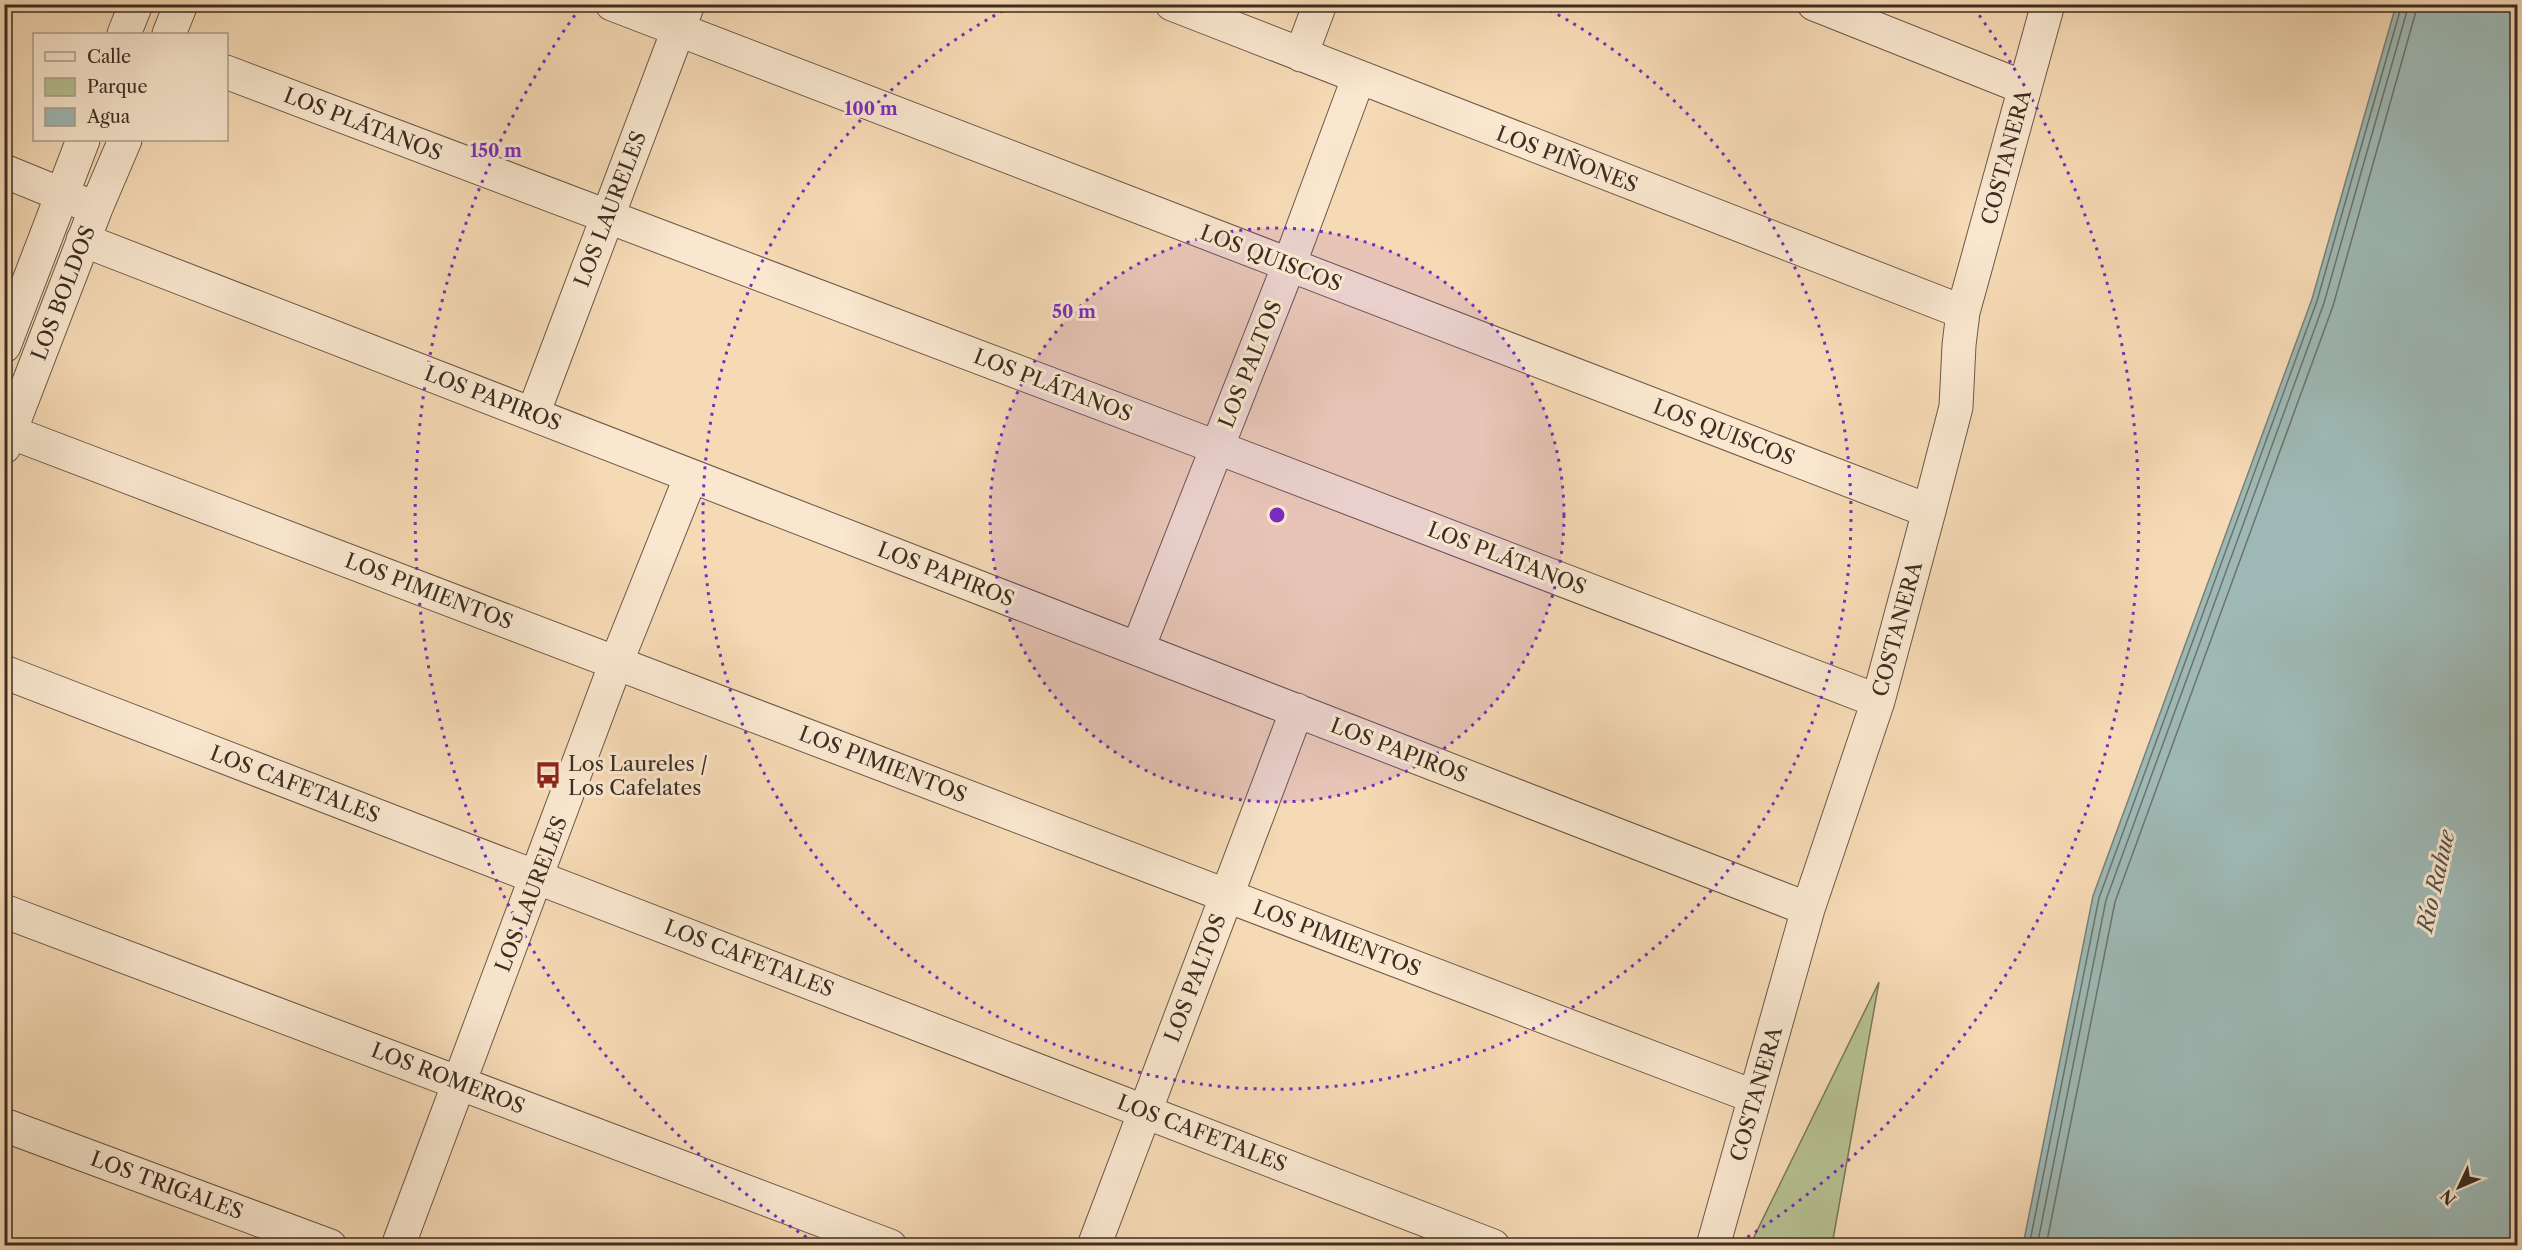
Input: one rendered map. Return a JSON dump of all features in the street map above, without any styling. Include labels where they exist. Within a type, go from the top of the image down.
[{"type":"street","points":[[124,33],[136,4]]},
{"type":"street","points":[[169,33],[181,4]]},
{"type":"street","name":"LOS QUISCOS","points":[[612,4],[683,17],[1289,265],[1929,511]]},
{"type":"street","name":"LOS PIÑONES","points":[[1172,4],[1358,79],[1963,312]]},
{"type":"street","points":[[1301,55],[1320,4]]},
{"type":"street","points":[[1814,4],[2025,87]]},
{"type":"street","name":"COSTANERA","points":[[1713,1245],[1808,909],[1878,701],[1956,407],[1963,312],[2048,4]]},
{"type":"street","name":"LOS LAURELES","points":[[533,414],[683,17]]},
{"type":"street","name":"LOS PLÁTANOS","points":[[228,73],[607,215],[1878,701]]},
{"type":"street","name":"LOS PALTOS","points":[[1138,648],[1289,265],[1358,79]]},
{"type":"street","name":"LOS BOLDOS","points":[[4,346],[83,141]]},
{"type":"street","name":"LOS BOLDOS","points":[[7,440],[83,240],[125,141]]},
{"type":"street","points":[[4,171],[96,208]]},
{"type":"street","name":"LOS PAPIROS","points":[[83,240],[1808,909]]},
{"type":"street","name":"LOS PIMIENTOS","points":[[7,440],[616,663],[1755,1097]]},
{"type":"street","name":"LOS LAURELES","points":[[398,1245],[538,877],[616,663],[691,476]]},
{"type":"street","name":"LOS CAFETALES","points":[[4,672],[1493,1245]]},
{"type":"street","name":"LOS PALTOS","points":[[1094,1245],[1297,710]]},
{"type":"street","name":"LOS ROMEROS","points":[[4,911],[890,1245]]},
{"type":"street","name":"LOS TRIGALES","points":[[4,1125],[330,1245]]},
{"type":"green space","points":[[1879,982],[1832,1245],[1750,1245]]},
{"type":"water","name":"Río Rahue","points":[[2396,5],[2517,5],[2517,1245],[2023,1245],[2093,896],[2312,299]]},
{"type":"place","name":"Los Laureles / Los Cafelates","points":[[548,775]]}]
